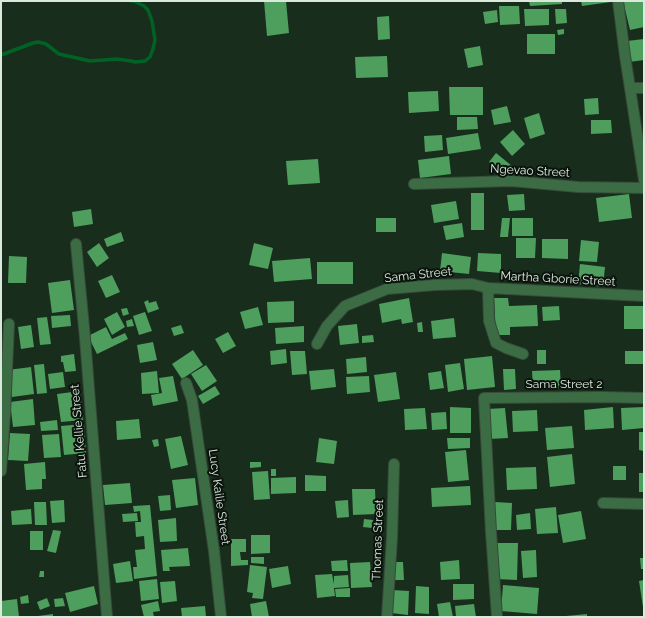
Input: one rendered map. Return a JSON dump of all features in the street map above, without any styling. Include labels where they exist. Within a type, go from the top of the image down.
[{"type":"street","points":[[618,1],[644,180]]},
{"type":"street","points":[[630,88],[644,88]]},
{"type":"street","name":"Ngevao Street","points":[[414,184],[512,181],[578,187],[644,188]]},
{"type":"street","name":"Fatu Kellie Street","points":[[76,244],[107,617]]},
{"type":"street","name":"Martha Gborie Street","points":[[472,284],[488,288],[644,296]]},
{"type":"street","name":"Sama Street","points":[[317,344],[327,326],[346,306],[387,289],[472,284]]},
{"type":"street","points":[[488,288],[489,320],[496,343],[523,354]]},
{"type":"street","points":[[1,470],[9,324]]},
{"type":"street","name":"Lucy Kailie Street","points":[[186,383],[192,400],[214,551],[221,617]]},
{"type":"street","name":"Sama Street 2","points":[[497,617],[484,398],[644,398]]},
{"type":"street","name":"Thomas Street","points":[[387,617],[392,538],[394,464]]},
{"type":"street","points":[[603,504],[644,504]]},
{"type":"building","points":[[264,1],[286,1],[289,33],[267,36]]},
{"type":"building","points":[[529,1],[562,1],[562,4],[530,6]]},
{"type":"building","points":[[581,1],[611,1],[611,2],[582,6]]},
{"type":"building","points":[[623,1],[644,1],[644,27],[630,30]]},
{"type":"building","points":[[499,6],[519,6],[520,24],[500,25]]},
{"type":"building","points":[[524,9],[549,9],[549,25],[525,26]]},
{"type":"building","points":[[555,9],[566,9],[567,23],[556,24]]},
{"type":"building","points":[[497,10],[498,22],[485,24],[483,12]]},
{"type":"building","points":[[389,16],[390,39],[378,40],[377,17]]},
{"type":"building","points":[[564,29],[564,34],[558,35],[557,30]]},
{"type":"building","points":[[527,34],[555,34],[555,54],[527,54]]},
{"type":"building","points":[[644,39],[644,60],[629,62],[627,41]]},
{"type":"building","points":[[480,46],[483,65],[468,68],[464,49]]},
{"type":"building","points":[[387,56],[388,77],[356,78],[355,57]]},
{"type":"building","points":[[449,87],[483,87],[483,115],[450,115]]},
{"type":"building","points":[[438,91],[439,111],[409,113],[408,92]]},
{"type":"building","points":[[598,98],[599,114],[585,115],[584,99]]},
{"type":"building","points":[[507,106],[511,122],[494,125],[491,110]]},
{"type":"building","points":[[539,113],[545,134],[530,139],[524,118]]},
{"type":"building","points":[[457,117],[477,117],[478,129],[457,130]]},
{"type":"building","points":[[591,120],[611,120],[612,133],[591,134]]},
{"type":"building","points":[[513,130],[525,144],[512,156],[500,142]]},
{"type":"building","points":[[478,133],[481,149],[448,154],[446,138]]},
{"type":"building","points":[[442,135],[443,150],[425,152],[424,136]]},
{"type":"building","points":[[496,153],[512,166],[505,175],[489,162]]},
{"type":"building","points":[[449,156],[451,174],[420,178],[418,160]]},
{"type":"building","points":[[318,159],[320,183],[288,185],[286,161]]},
{"type":"building","points":[[471,193],[484,193],[484,230],[471,230]]},
{"type":"building","points":[[524,194],[525,210],[509,211],[507,195]]},
{"type":"building","points":[[629,194],[632,218],[599,222],[596,198]]},
{"type":"building","points":[[456,201],[459,219],[434,223],[431,205]]},
{"type":"building","points":[[91,209],[93,224],[74,227],[72,212]]},
{"type":"building","points":[[376,218],[396,218],[396,232],[376,232]]},
{"type":"building","points":[[502,218],[510,218],[508,237],[500,237]]},
{"type":"building","points":[[512,218],[533,218],[533,236],[512,236]]},
{"type":"building","points":[[462,223],[464,237],[446,240],[443,226]]},
{"type":"building","points":[[121,232],[124,241],[107,247],[104,239]]},
{"type":"building","points":[[516,238],[536,238],[535,258],[516,258]]},
{"type":"building","points":[[542,239],[568,239],[568,259],[542,258]]},
{"type":"building","points":[[581,240],[599,242],[597,262],[579,261]]},
{"type":"building","points":[[99,243],[109,258],[97,267],[87,252]]},
{"type":"building","points":[[254,243],[273,248],[268,269],[249,265]]},
{"type":"building","points":[[442,253],[471,257],[469,274],[440,271]]},
{"type":"building","points":[[478,253],[501,254],[501,273],[477,271]]},
{"type":"building","points":[[9,256],[27,257],[26,283],[8,283]]},
{"type":"building","points":[[310,258],[312,279],[274,282],[272,261]]},
{"type":"building","points":[[317,262],[353,262],[353,284],[317,284]]},
{"type":"building","points":[[580,264],[605,267],[603,287],[578,284]]},
{"type":"building","points":[[112,275],[120,292],[106,298],[98,281]]},
{"type":"building","points":[[70,280],[74,310],[52,313],[48,283]]},
{"type":"building","points":[[409,298],[413,322],[402,324],[401,319],[382,323],[379,304]]},
{"type":"building","points":[[494,298],[508,298],[509,306],[537,305],[538,326],[510,327],[510,335],[496,335]]},
{"type":"building","points":[[148,300],[149,303],[156,301],[159,309],[148,313],[144,302]]},
{"type":"building","points":[[294,301],[294,322],[268,323],[267,302]]},
{"type":"building","points":[[559,306],[560,320],[543,321],[542,307]]},
{"type":"building","points":[[624,306],[643,306],[643,329],[624,329]]},
{"type":"building","points":[[258,307],[263,325],[245,329],[240,312]]},
{"type":"building","points":[[127,308],[129,314],[123,316],[121,309]]},
{"type":"building","points":[[117,312],[125,327],[112,335],[104,319]]},
{"type":"building","points":[[145,312],[152,331],[139,335],[133,316]]},
{"type":"building","points":[[70,315],[71,326],[52,328],[51,316]]},
{"type":"building","points":[[47,317],[51,344],[40,345],[37,318]]},
{"type":"building","points":[[454,318],[456,337],[433,339],[431,321]]},
{"type":"building","points":[[132,319],[134,326],[127,327],[126,321]]},
{"type":"building","points":[[422,322],[423,332],[418,332],[417,323]]},
{"type":"building","points":[[357,324],[359,343],[340,345],[338,326]]},
{"type":"building","points":[[31,325],[34,347],[21,349],[18,327]]},
{"type":"building","points":[[181,325],[184,333],[174,336],[171,328]]},
{"type":"building","points":[[304,326],[304,342],[276,344],[275,328]]},
{"type":"building","points":[[106,327],[112,339],[125,333],[128,339],[97,354],[88,336]]},
{"type":"building","points":[[228,332],[236,346],[223,353],[215,339]]},
{"type":"building","points":[[373,335],[374,342],[362,343],[362,336]]},
{"type":"building","points":[[153,342],[157,360],[140,363],[137,345]]},
{"type":"building","points":[[286,349],[287,363],[271,365],[270,351]]},
{"type":"building","points":[[193,350],[203,365],[182,379],[172,364]]},
{"type":"building","points":[[537,350],[546,350],[546,364],[537,364]]},
{"type":"building","points":[[290,351],[305,351],[307,374],[292,375]]},
{"type":"building","points":[[625,351],[644,351],[644,364],[625,364]]},
{"type":"building","points":[[74,354],[76,371],[65,372],[63,362],[61,362],[61,356]]},
{"type":"building","points":[[492,356],[495,387],[467,390],[464,359]]},
{"type":"building","points":[[366,357],[367,372],[347,374],[346,359]]},
{"type":"building","points":[[460,363],[464,389],[448,392],[445,365]]},
{"type":"building","points":[[44,364],[47,393],[37,394],[34,365]]},
{"type":"building","points":[[206,365],[217,381],[202,391],[191,374]]},
{"type":"building","points":[[31,367],[34,394],[12,397],[8,370]]},
{"type":"building","points":[[334,369],[336,387],[311,390],[309,371]]},
{"type":"building","points":[[503,369],[515,369],[516,389],[504,390]]},
{"type":"building","points":[[560,370],[561,388],[533,389],[532,371]]},
{"type":"building","points":[[157,371],[159,393],[142,394],[141,373]]},
{"type":"building","points":[[441,371],[444,388],[430,390],[428,373]]},
{"type":"building","points":[[63,372],[65,387],[50,389],[48,374]]},
{"type":"building","points":[[396,372],[400,399],[378,402],[374,375]]},
{"type":"building","points":[[173,376],[178,401],[153,406],[151,395],[162,393],[159,378]]},
{"type":"building","points":[[369,376],[370,392],[347,394],[346,377]]},
{"type":"building","points":[[215,386],[220,394],[203,404],[198,396]]},
{"type":"building","points":[[80,391],[83,420],[61,422],[57,394]]},
{"type":"building","points":[[33,399],[35,425],[13,427],[10,402]]},
{"type":"building","points":[[450,407],[471,408],[471,433],[450,433]]},
{"type":"building","points":[[613,407],[614,428],[585,430],[584,410]]},
{"type":"building","points":[[644,407],[644,428],[622,430],[621,408]]},
{"type":"building","points":[[425,408],[427,429],[405,430],[404,409]]},
{"type":"building","points":[[505,408],[508,438],[489,439],[487,409]]},
{"type":"building","points":[[537,410],[538,431],[513,432],[512,411]]},
{"type":"building","points":[[446,412],[447,429],[432,430],[431,413]]},
{"type":"building","points":[[139,419],[141,438],[117,440],[116,421]]},
{"type":"building","points":[[57,420],[58,430],[41,431],[40,422]]},
{"type":"building","points":[[84,424],[86,453],[64,455],[61,426]]},
{"type":"building","points":[[572,426],[574,448],[547,450],[545,428]]},
{"type":"building","points":[[639,432],[644,432],[644,451],[639,450]]},
{"type":"building","points":[[10,433],[30,434],[28,461],[8,460]]},
{"type":"building","points":[[59,434],[61,457],[44,458],[42,435]]},
{"type":"building","points":[[181,436],[188,465],[171,469],[165,439]]},
{"type":"building","points":[[319,438],[337,441],[334,464],[316,462]]},
{"type":"building","points":[[447,438],[470,438],[470,448],[448,449]]},
{"type":"building","points":[[158,439],[159,446],[154,447],[152,440]]},
{"type":"building","points":[[466,450],[469,480],[448,482],[445,452]]},
{"type":"building","points":[[572,454],[575,484],[550,487],[547,457]]},
{"type":"building","points":[[45,462],[46,479],[42,479],[42,489],[26,490],[24,464]]},
{"type":"building","points":[[250,462],[261,462],[261,467],[250,468]]},
{"type":"building","points":[[613,466],[626,466],[626,480],[613,480]]},
{"type":"building","points":[[536,467],[537,489],[507,490],[506,468]]},
{"type":"building","points":[[271,469],[276,469],[276,476],[271,476]]},
{"type":"building","points":[[268,471],[270,499],[254,500],[252,472]]},
{"type":"building","points":[[639,473],[644,473],[644,492],[639,492]]},
{"type":"building","points":[[305,475],[326,476],[326,491],[305,491]]},
{"type":"building","points":[[296,477],[296,493],[271,494],[271,478]]},
{"type":"building","points":[[195,478],[198,505],[176,508],[172,480]]},
{"type":"building","points":[[130,483],[132,503],[105,505],[103,485]]},
{"type":"building","points":[[470,486],[471,505],[432,507],[431,488]]},
{"type":"building","points":[[352,489],[375,489],[376,514],[353,515]]},
{"type":"building","points":[[170,495],[171,510],[160,511],[158,496]]},
{"type":"building","points":[[64,500],[65,522],[52,523],[50,501]]},
{"type":"building","points":[[348,500],[349,517],[337,518],[335,501]]},
{"type":"building","points":[[34,502],[46,502],[47,525],[35,525]]},
{"type":"building","points":[[495,502],[512,503],[511,530],[495,530]]},
{"type":"building","points":[[150,505],[157,576],[134,579],[133,567],[137,567],[135,550],[145,549],[144,536],[136,537],[135,522],[141,522],[140,511],[134,512],[133,506]]},
{"type":"building","points":[[556,507],[558,533],[537,534],[535,509]]},
{"type":"building","points":[[31,509],[32,524],[12,525],[11,511]]},
{"type":"building","points":[[581,511],[586,539],[563,543],[558,515]]},
{"type":"building","points":[[137,513],[138,521],[123,522],[122,514]]},
{"type":"building","points":[[530,513],[531,529],[517,530],[516,515]]},
{"type":"building","points":[[176,518],[177,541],[160,542],[158,520]]},
{"type":"building","points":[[364,519],[373,520],[372,528],[363,527]]},
{"type":"building","points":[[53,530],[61,531],[56,553],[47,551]]},
{"type":"building","points":[[30,531],[43,531],[43,550],[30,550]]},
{"type":"building","points":[[251,535],[270,535],[270,553],[251,554]]},
{"type":"building","points":[[231,539],[246,539],[246,552],[240,552],[241,560],[248,560],[248,565],[231,566]]},
{"type":"building","points":[[497,543],[518,543],[517,580],[496,579]]},
{"type":"building","points":[[188,548],[190,566],[169,567],[170,571],[163,571],[161,550]]},
{"type":"building","points":[[536,550],[537,577],[523,578],[521,551]]},
{"type":"building","points":[[251,557],[264,557],[264,564],[251,563]]},
{"type":"building","points":[[640,558],[644,558],[644,569],[641,569]]},
{"type":"building","points":[[347,560],[348,571],[332,571],[331,561]]},
{"type":"building","points":[[459,560],[460,579],[441,580],[440,562]]},
{"type":"building","points":[[130,561],[133,581],[116,583],[113,564]]},
{"type":"building","points":[[370,562],[372,587],[351,588],[350,563]]},
{"type":"building","points":[[394,562],[403,562],[404,580],[395,580]]},
{"type":"building","points":[[250,565],[267,567],[263,599],[252,598],[253,593],[247,592]]},
{"type":"building","points":[[288,566],[291,584],[272,588],[269,569]]},
{"type":"building","points":[[40,571],[44,571],[44,577],[39,577]]},
{"type":"building","points":[[332,574],[334,584],[334,576],[348,575],[349,587],[334,588],[335,596],[317,598],[315,575]]},
{"type":"building","points":[[157,579],[159,599],[141,601],[139,581]]},
{"type":"building","points":[[644,580],[644,607],[643,607],[639,581]]},
{"type":"building","points":[[175,581],[177,601],[162,603],[160,582]]},
{"type":"building","points":[[453,584],[474,584],[474,599],[453,600]]},
{"type":"building","points":[[503,585],[539,588],[537,614],[501,611]]},
{"type":"building","points":[[94,586],[98,604],[70,612],[65,593]]},
{"type":"building","points":[[416,586],[429,587],[429,614],[415,613]]},
{"type":"building","points":[[350,588],[350,597],[336,597],[335,589]]},
{"type":"building","points":[[392,590],[409,591],[408,615],[391,613]]},
{"type":"building","points":[[28,595],[29,603],[21,604],[20,597]]},
{"type":"building","points":[[47,598],[50,606],[40,610],[37,602]]},
{"type":"building","points":[[63,598],[65,606],[55,607],[54,599]]},
{"type":"building","points":[[17,599],[19,617],[1,617],[1,601]]},
{"type":"building","points":[[158,601],[160,611],[153,612],[154,617],[144,617],[141,605]]},
{"type":"building","points":[[266,601],[269,617],[252,617],[250,604]]},
{"type":"building","points":[[450,602],[453,617],[439,617],[437,604]]},
{"type":"building","points":[[474,604],[476,617],[456,617],[455,606]]},
{"type":"building","points":[[205,606],[206,617],[182,617],[181,608]]},
{"type":"building","points":[[53,614],[53,617],[38,617],[38,616]]},
{"type":"building","points":[[587,614],[587,617],[566,616]]},
{"type":"waterway","points":[[1,55],[38,42],[46,44],[59,54],[90,61],[117,59],[135,62],[145,61],[150,57],[155,40],[152,21],[148,10],[144,6],[131,1]]}]
